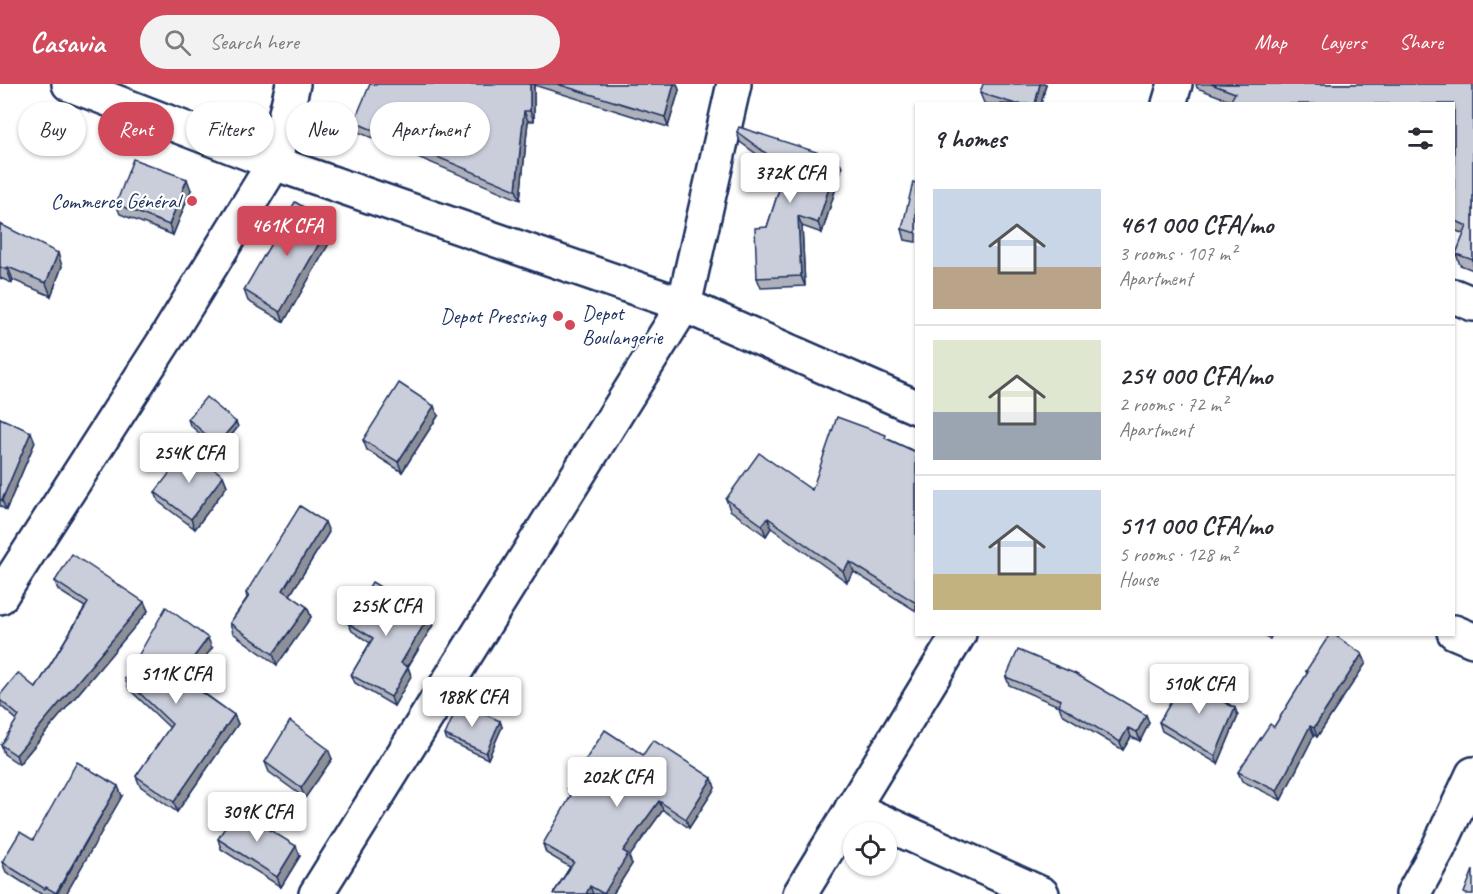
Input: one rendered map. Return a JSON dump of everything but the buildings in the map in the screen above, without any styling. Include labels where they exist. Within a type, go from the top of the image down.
[{"type":"street","points":[[69,84],[274,163],[684,305],[915,407]]},
{"type":"street","points":[[0,597],[167,337],[274,163],[293,84]]},
{"type":"street","points":[[316,894],[684,305],[734,84]]},
{"type":"street","points":[[1170,102],[1175,84]]},
{"type":"street","points":[[1455,296],[1473,304]]},
{"type":"street","points":[[1455,632],[1473,640]]},
{"type":"street","points":[[800,894],[958,636]]},
{"type":"street","points":[[1413,894],[1438,849],[1473,774]]},
{"type":"street","points":[[852,808],[1042,894]]},
{"type":"place","name":"Commerce Général","points":[[192,201]]},
{"type":"place","name":"Depot Pressing","points":[[558,316]]},
{"type":"place","name":"Depot Boulangerie","points":[[570,325]]}]
